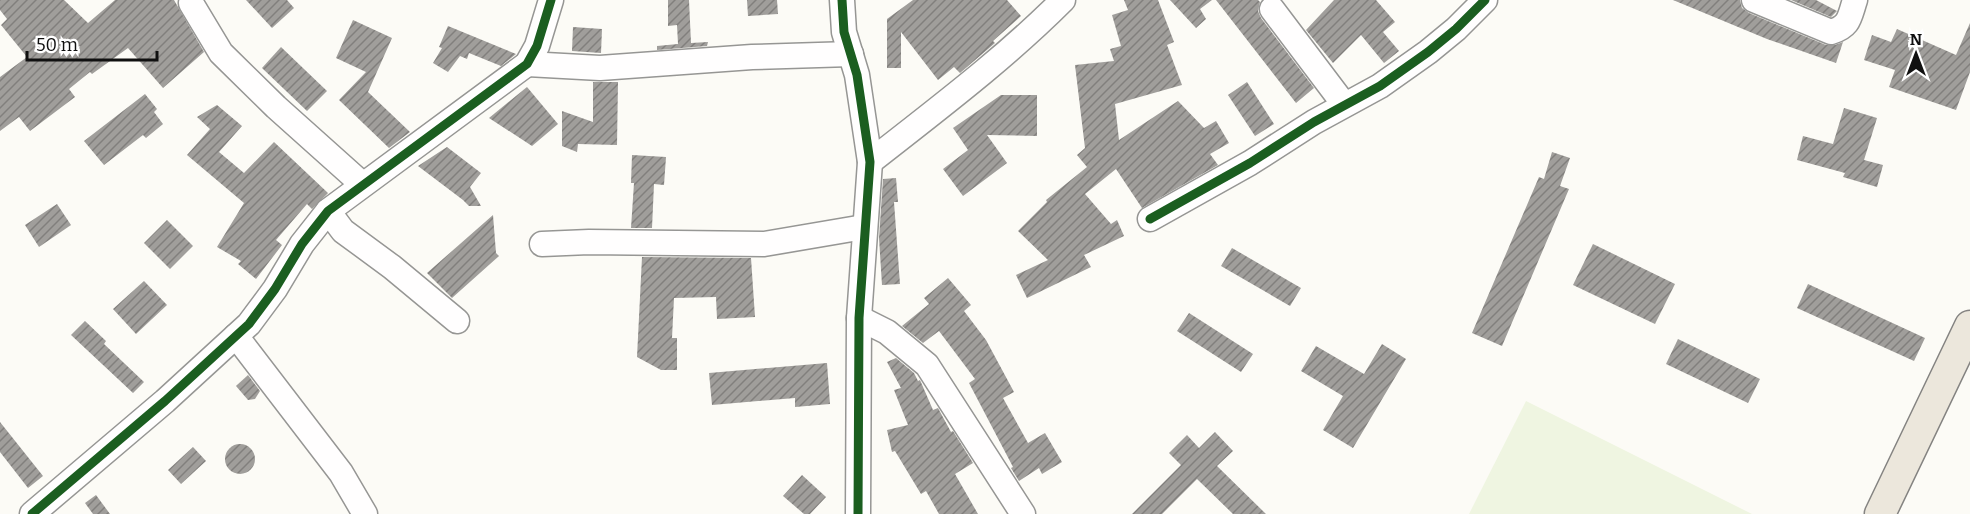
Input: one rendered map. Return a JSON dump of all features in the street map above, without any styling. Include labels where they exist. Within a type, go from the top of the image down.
[{"type":"main road","points":[[1880,514],[1970,326]]},
{"type":"street","points":[[32,514],[157,408],[249,324],[328,211],[527,64],[537,46],[551,0]]},
{"type":"street","points":[[842,0],[844,32],[857,75],[870,162],[859,318],[858,514]]},
{"type":"street","points":[[870,162],[993,65],[1028,35],[1063,0]]},
{"type":"street","points":[[1150,219],[1250,163],[1314,122],[1380,86],[1428,52],[1456,29],[1485,0]]},
{"type":"street","points":[[1754,0],[1831,32],[1843,28],[1849,20],[1855,0]]},
{"type":"street","points":[[191,3],[221,52],[276,107],[362,184]]},
{"type":"street","points":[[1272,9],[1340,99],[1349,102]]},
{"type":"street","points":[[527,64],[600,68],[752,57],[851,54]]},
{"type":"street","points":[[328,211],[344,231],[392,267],[456,321]]},
{"type":"street","points":[[542,244],[589,242],[764,244],[864,227]]},
{"type":"street","points":[[859,318],[888,332],[927,365],[1023,514]]},
{"type":"street","points":[[236,336],[341,473],[365,514]]},
{"type":"green space","points":[[1526,401],[1752,514],[1469,514]]},
{"type":"building","points":[[0,0],[64,0],[88,23],[115,0],[174,0],[204,52],[163,88],[128,48],[92,74],[90,72],[69,89],[75,97],[30,131],[19,117],[0,131],[0,77],[27,57],[1,25],[7,19],[0,10]]},
{"type":"building","points":[[246,0],[287,0],[294,8],[272,28]]},
{"type":"building","points":[[668,0],[689,0],[691,43],[708,42],[707,46],[657,50],[657,46],[678,44],[677,25],[668,26]]},
{"type":"building","points":[[747,0],[777,0],[778,14],[748,16]]},
{"type":"building","points":[[913,0],[1007,0],[1021,16],[993,41],[995,43],[960,73],[954,67],[938,80],[901,32],[901,68],[887,68],[887,19]]},
{"type":"building","points":[[1124,0],[1158,0],[1174,42],[1167,45],[1182,85],[1115,104],[1119,140],[1178,101],[1204,128],[1216,121],[1229,143],[1210,154],[1218,165],[1142,208],[1116,169],[1085,194],[1111,224],[1117,220],[1124,236],[1084,255],[1091,267],[1027,298],[1016,275],[1048,260],[1018,231],[1047,202],[1046,200],[1087,167],[1077,155],[1085,148],[1075,65],[1114,61],[1110,49],[1121,46],[1112,15],[1128,10]]},
{"type":"building","points":[[1170,0],[1212,0],[1200,9],[1206,19],[1196,28]]},
{"type":"building","points":[[1216,0],[1258,0],[1260,2],[1258,11],[1261,18],[1314,88],[1296,103]]},
{"type":"building","points":[[1334,0],[1376,0],[1395,22],[1383,32],[1399,51],[1384,63],[1361,35],[1333,63],[1306,30]]},
{"type":"building","points":[[1673,0],[1740,0],[1742,8],[1749,13],[1826,45],[1843,42],[1836,63],[1767,39]]},
{"type":"building","points":[[1791,0],[1816,0],[1837,11],[1831,17]]},
{"type":"building","points":[[353,20],[392,38],[368,92],[410,132],[389,148],[339,100],[366,72],[336,58]]},
{"type":"building","points":[[1970,23],[1970,72],[1956,110],[1889,87],[1895,70],[1864,60],[1872,35],[1891,42],[1897,29],[1956,55]]},
{"type":"building","points":[[448,26],[516,54],[501,66],[469,53],[467,59],[460,56],[448,72],[433,63],[442,48],[439,47]]},
{"type":"building","points":[[573,27],[602,29],[601,53],[572,51]]},
{"type":"building","points":[[281,47],[327,91],[307,111],[262,68]]},
{"type":"building","points":[[593,82],[618,82],[617,145],[578,144],[577,152],[562,146],[562,111],[593,122]]},
{"type":"building","points":[[1247,82],[1274,124],[1255,136],[1228,95]]},
{"type":"building","points":[[527,87],[558,124],[532,146],[489,118]]},
{"type":"building","points":[[145,94],[157,109],[154,112],[163,124],[146,138],[143,135],[104,165],[84,141]]},
{"type":"building","points":[[1001,95],[1037,95],[1037,136],[987,135],[1007,163],[963,196],[943,169],[968,150],[953,128]]},
{"type":"building","points":[[217,105],[242,126],[219,152],[244,173],[274,142],[328,193],[312,209],[307,204],[276,240],[282,245],[256,279],[238,264],[241,261],[217,247],[244,203],[187,155],[210,129],[197,117]]},
{"type":"building","points":[[1844,108],[1877,118],[1864,160],[1883,165],[1877,187],[1843,177],[1845,173],[1797,160],[1803,136],[1833,144]]},
{"type":"building","points":[[447,147],[481,173],[470,187],[481,206],[469,206],[418,166]]},
{"type":"building","points":[[1552,152],[1570,158],[1560,186],[1569,189],[1502,346],[1472,333],[1539,177],[1544,179]]},
{"type":"building","points":[[632,155],[666,157],[664,185],[654,184],[652,228],[631,228],[634,183],[631,183]]},
{"type":"building","points":[[896,178],[898,202],[894,202],[900,284],[882,285],[879,238],[883,179]]},
{"type":"building","points":[[57,204],[71,225],[39,247],[25,225]]},
{"type":"building","points":[[493,215],[496,253],[499,256],[452,298],[427,273]]},
{"type":"building","points":[[167,220],[193,246],[170,269],[144,243]]},
{"type":"building","points":[[1593,244],[1675,284],[1655,324],[1573,285]]},
{"type":"building","points":[[1232,248],[1301,288],[1290,306],[1221,266]]},
{"type":"building","points":[[642,257],[751,258],[755,317],[717,319],[716,297],[674,298],[672,338],[677,338],[677,370],[661,370],[637,357]]},
{"type":"building","points":[[948,278],[971,305],[964,311],[986,340],[1014,392],[1003,398],[1028,443],[1045,433],[1062,462],[1042,474],[1039,468],[1019,481],[969,383],[975,379],[939,331],[923,343],[902,326],[929,304],[924,298]]},
{"type":"building","points":[[144,281],[167,305],[136,334],[113,309]]},
{"type":"building","points":[[1808,284],[1925,338],[1914,361],[1797,308]]},
{"type":"building","points":[[1189,313],[1253,354],[1241,372],[1177,331]]},
{"type":"building","points":[[85,321],[106,341],[104,344],[144,382],[133,393],[71,335]]},
{"type":"building","points":[[1678,339],[1760,379],[1748,403],[1666,364]]},
{"type":"building","points":[[1382,344],[1406,359],[1353,448],[1323,430],[1343,396],[1301,371],[1316,346],[1364,374]]},
{"type":"building","points":[[896,358],[914,373],[918,381],[920,380],[933,410],[938,408],[951,432],[953,431],[973,463],[955,474],[978,514],[939,514],[926,491],[921,494],[895,451],[892,452],[887,430],[908,425],[894,390],[901,388],[887,362]]},
{"type":"building","points":[[827,363],[830,404],[795,407],[795,398],[712,405],[709,373]]},
{"type":"building","points":[[248,375],[260,391],[255,399],[248,400],[236,386]]},
{"type":"building","points":[[0,422],[43,476],[28,488],[0,452]]},
{"type":"building","points":[[1215,432],[1233,451],[1217,466],[1266,514],[1233,514],[1197,479],[1162,514],[1132,514],[1181,465],[1169,453],[1187,435],[1199,448]]},
{"type":"building","points":[[240,444],[246,445],[254,453],[254,465],[246,473],[240,474],[234,473],[226,465],[225,459],[226,453],[234,445]]},
{"type":"building","points":[[193,447],[206,461],[181,484],[168,470]]},
{"type":"building","points":[[802,475],[826,497],[810,514],[804,514],[783,496]]},
{"type":"building","points":[[96,495],[110,514],[93,514],[85,503]]},
{"type":"cycle path","points":[[32,514],[165,401],[249,324],[275,289],[302,244],[328,211],[527,64],[537,46],[551,0]]},
{"type":"cycle path","points":[[842,0],[844,32],[857,75],[870,162],[859,318],[858,514]]},
{"type":"cycle path","points":[[1150,219],[1250,163],[1314,122],[1380,86],[1428,52],[1456,29],[1485,0]]}]
